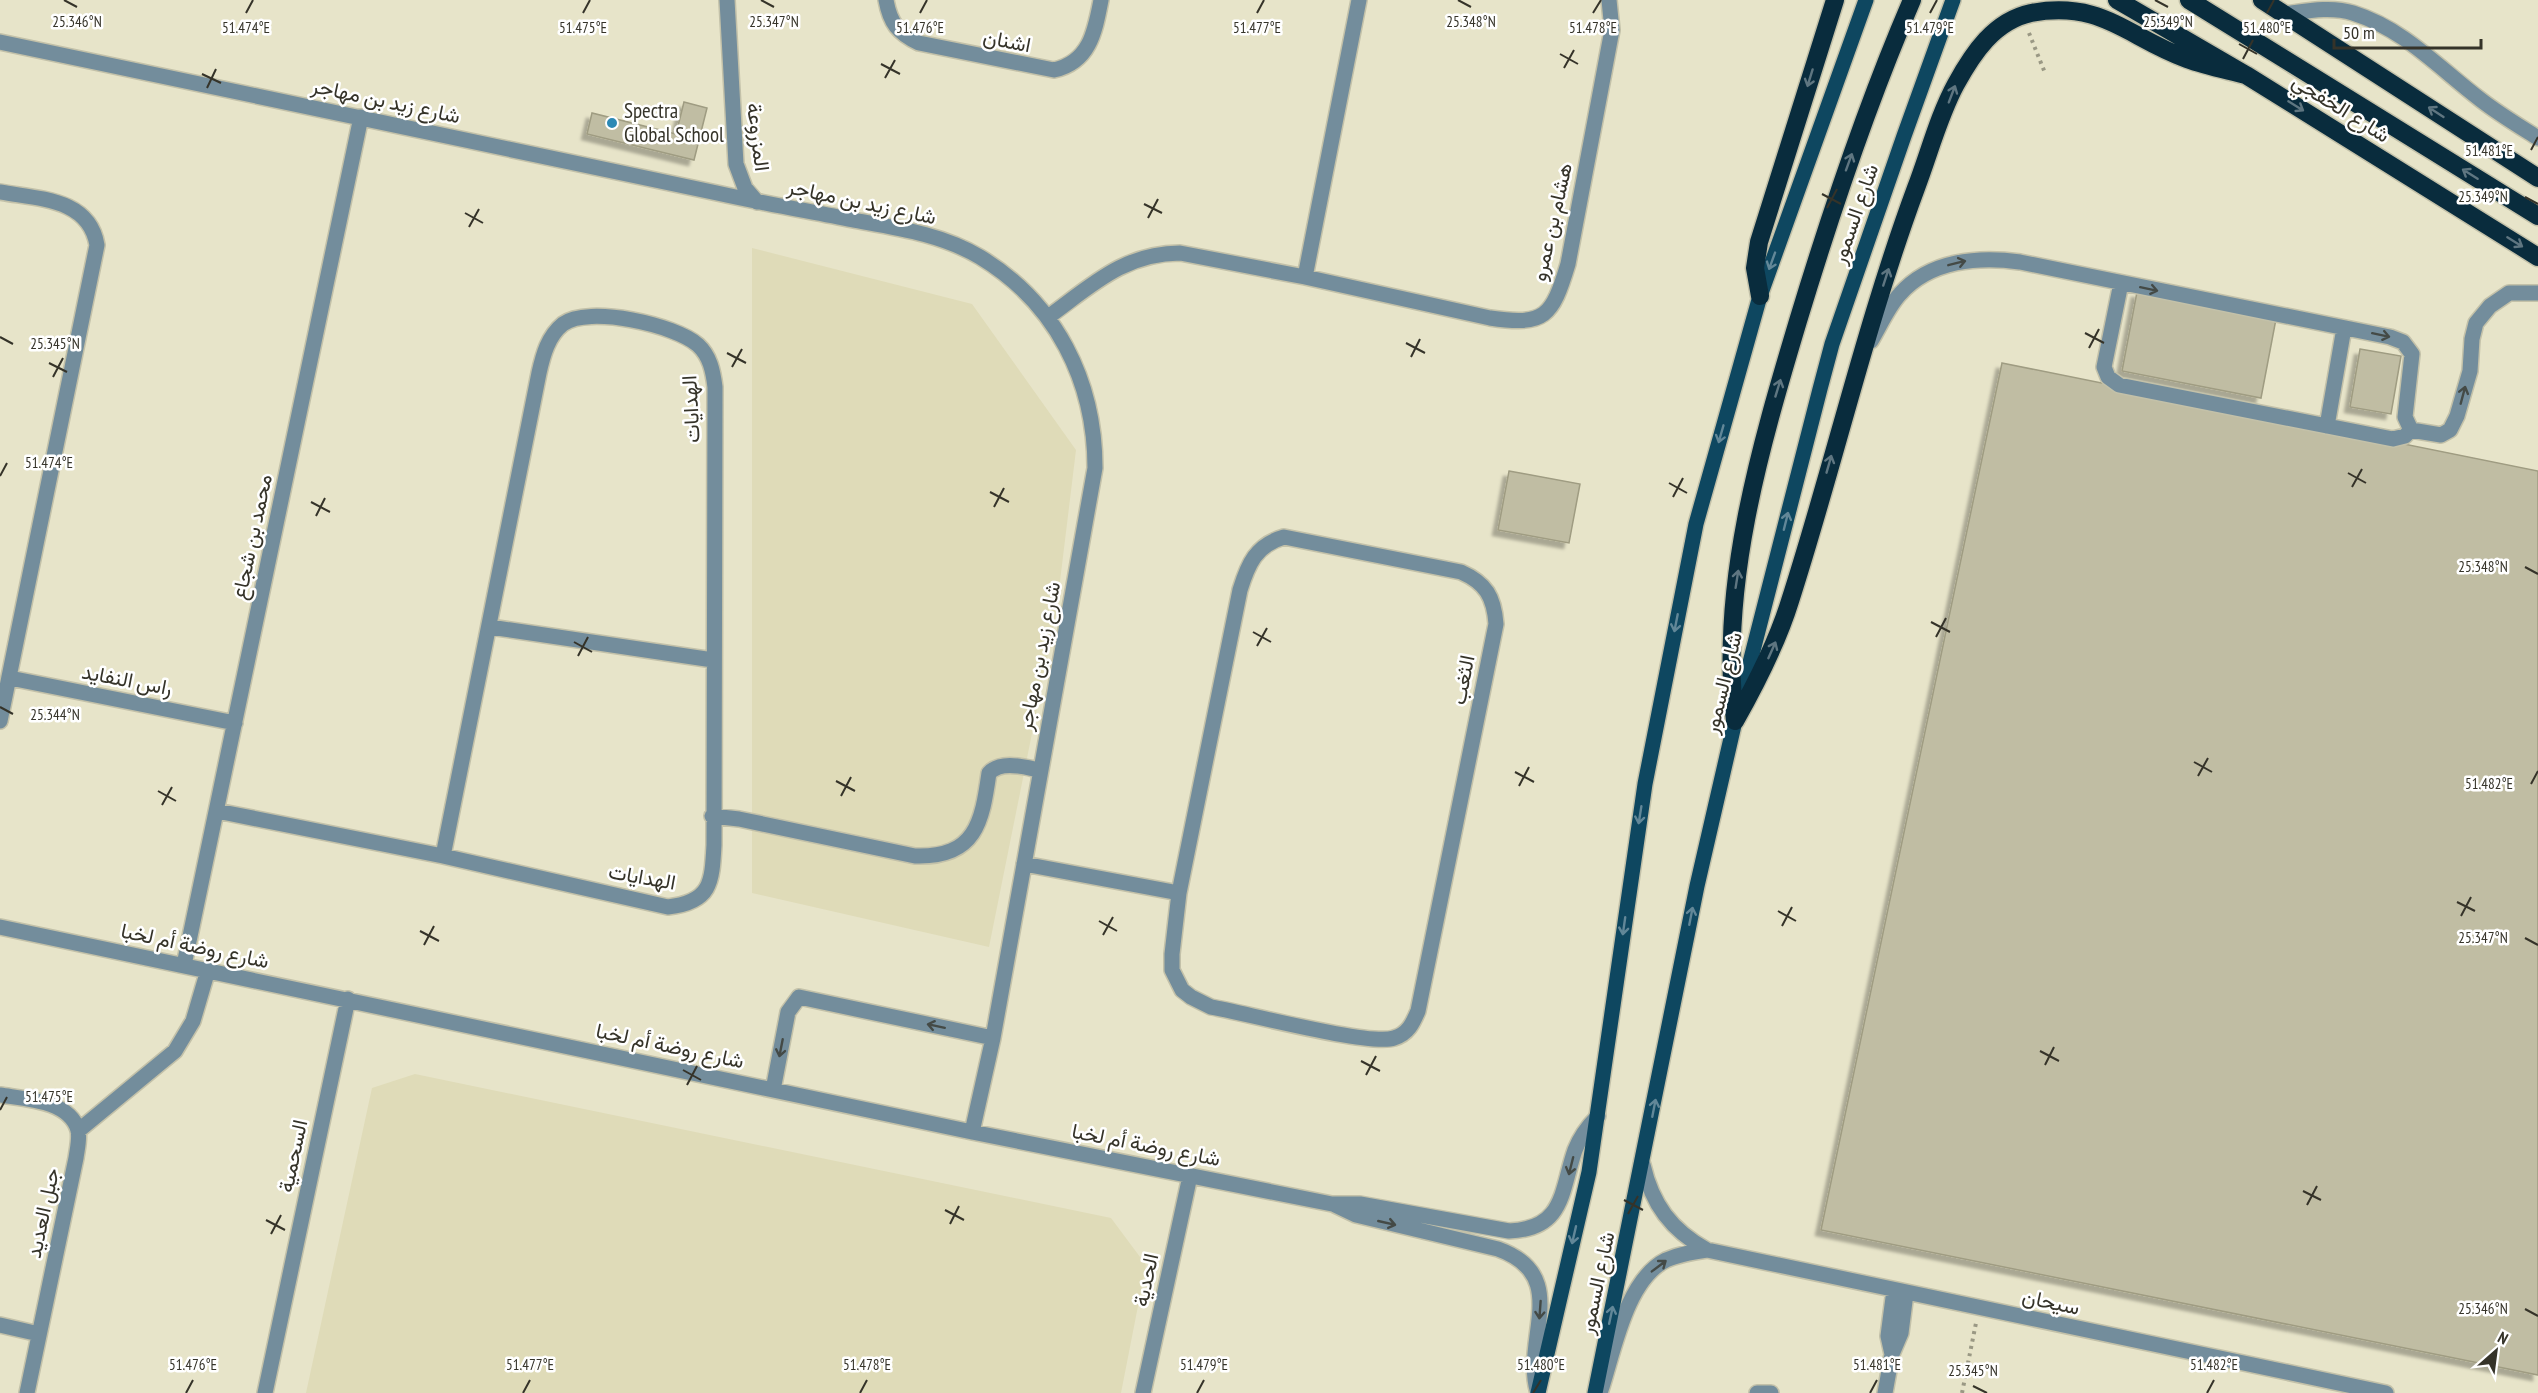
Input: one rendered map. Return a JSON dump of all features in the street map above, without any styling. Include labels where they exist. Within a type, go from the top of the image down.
[{"type":"highway","points":[[1760,296],[1755,268],[1759,242],[1835,0]]},
{"type":"highway","points":[[1735,721],[1730,660],[1734,598],[1767,423],[1832,210],[1912,0]]},
{"type":"highway","name":"شارع الخفجي","points":[[2117,0],[2246,75],[2538,257]]},
{"type":"highway","points":[[2189,0],[2538,216]]},
{"type":"highway","points":[[2262,0],[2538,178]]},
{"type":"highway","points":[[1735,721],[1757,683],[1790,602],[1859,358],[1901,229],[1955,86],[1977,50],[2001,24],[2032,13],[2070,9],[2095,14],[2186,59],[2246,75]]},
{"type":"main road","name":"شارع السمور","points":[[1538,1393],[1589,1172],[1645,784],[1691,546],[1760,296],[1866,0]]},
{"type":"main road","name":"شارع السمور","points":[[1595,1393],[1643,1165],[1697,886],[1735,721],[1832,344],[1953,0]]},
{"type":"street","name":"المزروعة","points":[[727,0],[736,164],[745,188],[757,202]]},
{"type":"street","name":"اشنان","points":[[886,0],[895,27],[901,34],[919,44],[1054,70],[1073,63],[1086,50],[1095,32],[1101,0]]},
{"type":"street","points":[[1305,277],[1359,0]]},
{"type":"street","name":"هشام بن عمرو","points":[[1048,317],[1127,262],[1160,253],[1199,256],[1517,322],[1529,321],[1547,312],[1558,295],[1568,264],[1612,30],[1609,0]]},
{"type":"street","points":[[2284,14],[2325,9],[2352,13],[2388,29],[2407,39],[2480,99],[2538,138]]},
{"type":"street","name":"شارع زيد بن مهاجر","points":[[0,42],[757,202],[935,237],[978,256],[997,269],[1016,283],[1048,317],[1061,336],[1082,378],[1093,422],[1095,468],[1039,770],[993,1038],[972,1132]]},
{"type":"street","name":"محمد بن شجاع","points":[[184,965],[361,117]]},
{"type":"street","points":[[0,192],[72,208],[84,215],[94,229],[97,245],[0,721]]},
{"type":"street","points":[[1859,358],[1900,293],[1932,269],[1966,261],[1995,259],[2390,337],[2403,342],[2412,354],[2405,417],[2411,430]]},
{"type":"street","points":[[2121,283],[2104,368],[2108,377],[2119,385],[2393,440],[2405,436],[2411,430]]},
{"type":"street","points":[[2411,430],[2441,435],[2450,430],[2457,416],[2470,370],[2472,339],[2476,323],[2490,306],[2510,293],[2538,293]]},
{"type":"street","name":"الهدايات","points":[[217,811],[443,856],[668,907],[681,906],[696,900],[711,881],[714,845],[712,816],[713,370],[707,356],[690,339],[665,328],[601,316],[582,315],[562,324],[543,354],[443,856]]},
{"type":"street","points":[[2327,426],[2344,328]]},
{"type":"street","name":"الثغب","points":[[1284,537],[1296,539],[1461,572],[1477,579],[1486,587],[1495,611],[1496,624],[1418,1011],[1406,1032],[1394,1038],[1367,1038],[1211,1007],[1191,997],[1175,980],[1172,970],[1179,893],[1240,590],[1250,560],[1260,548],[1284,537]]},
{"type":"street","points":[[490,627],[713,660]]},
{"type":"street","name":"راس النفايد","points":[[10,678],[235,723]]},
{"type":"street","points":[[712,816],[739,819],[915,856],[929,856],[955,848],[977,828],[984,813],[989,773],[993,769],[1012,766],[1039,770]]},
{"type":"street","points":[[1024,864],[1179,893]]},
{"type":"street","name":"شارع روضة أم لخبا","points":[[0,927],[1190,1176],[1332,1204],[1360,1204],[1509,1231],[1533,1228],[1552,1215],[1559,1205],[1578,1143],[1598,1116]]},
{"type":"street","points":[[0,1095],[56,1107],[65,1112],[78,1131],[175,1051],[189,1032],[208,970]]},
{"type":"street","points":[[773,1090],[788,1012],[799,997],[993,1038]]},
{"type":"street","name":"السحمية","points":[[265,1393],[348,999]]},
{"type":"street","name":"جبل العديد","points":[[27,1393],[76,1158],[78,1131]]},
{"type":"street","name":"سيحان","points":[[1643,1165],[1648,1188],[1659,1209],[1674,1228],[1707,1250],[2386,1393]]},
{"type":"street","name":"الحدية","points":[[1143,1393],[1190,1176]]},
{"type":"street","name":"شارع روضة أم لخبا","points":[[1332,1204],[1356,1215],[1498,1249],[1509,1253],[1526,1266],[1533,1275],[1541,1295],[1532,1365],[1538,1393]]},
{"type":"street","name":"سيحان","points":[[1600,1393],[1626,1311],[1637,1289],[1664,1261],[1707,1250]]},
{"type":"street","points":[[1885,1393],[1892,1354],[1888,1336],[1900,1291]]},
{"type":"street","points":[[0,1325],[39,1334]]},
{"type":"street","points":[[1757,1393],[1771,1393]]},
{"type":"path","points":[[2032,13],[2033,20],[2026,24],[2045,73]]},
{"type":"path","points":[[1962,1393],[1979,1308]]},
{"type":"shaded area","points":[[752,248],[972,304],[1076,450],[1056,614],[989,947],[752,893]]},
{"type":"shaded area","points":[[415,1074],[1111,1218],[1146,1265],[1121,1393],[306,1393],[372,1088]]},
{"type":"building","name":"Spectra Global School","points":[[684,102],[707,108],[694,160],[587,134],[592,113],[676,134]]},
{"type":"building","points":[[2137,292],[2276,319],[2261,398],[2122,371]]},
{"type":"building","points":[[2360,349],[2401,356],[2391,414],[2350,407]]},
{"type":"building","points":[[2002,363],[2538,471],[2538,1375],[1821,1230]]},
{"type":"building","points":[[1509,471],[1580,484],[1569,543],[1498,530]]},
{"type":"place","name":"Spectra Global School","points":[[612,123]]}]
